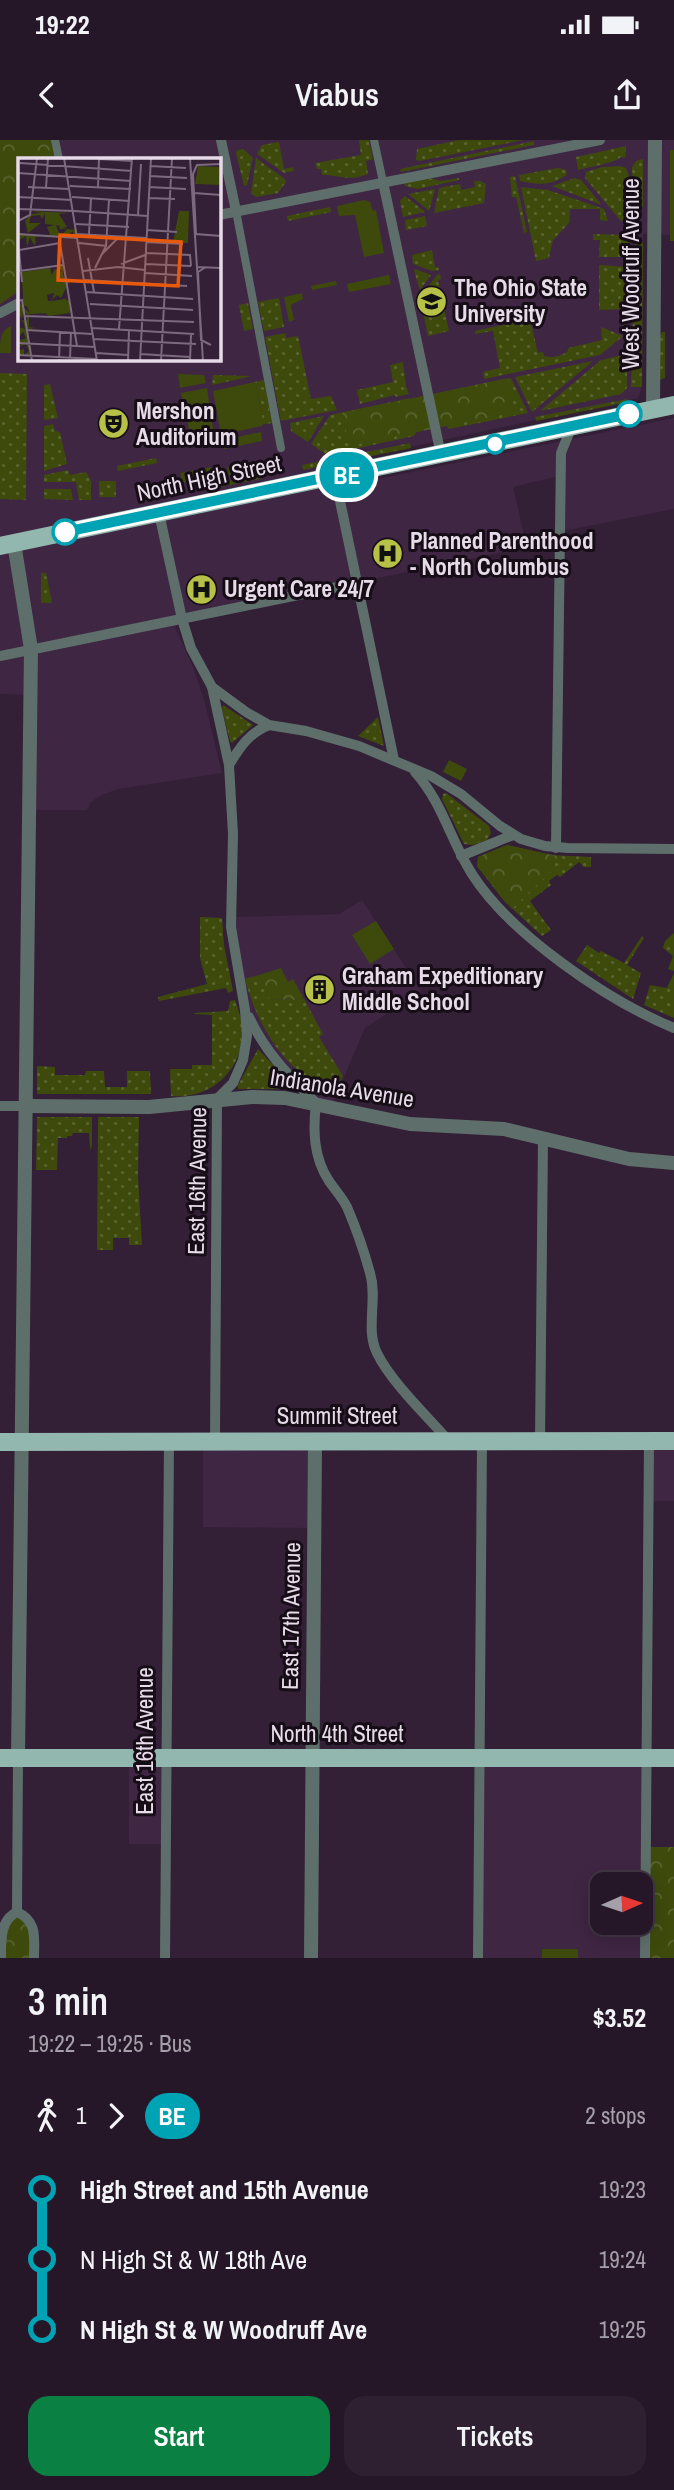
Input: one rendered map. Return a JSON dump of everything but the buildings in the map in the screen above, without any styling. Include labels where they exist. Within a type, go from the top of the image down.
[{"type":"main road","name":"North High Street","points":[[7,544],[674,405]]},
{"type":"main road","name":"Summit Street","points":[[0,1442],[674,1441]]},
{"type":"main road","name":"North 4th Street","points":[[9,1758],[674,1758]]},
{"type":"street","points":[[55,140],[59,158]]},
{"type":"street","points":[[221,140],[281,448]]},
{"type":"street","points":[[374,140],[441,455]]},
{"type":"street","points":[[220,215],[383,183],[555,145],[600,140]]},
{"type":"street","name":"West Woodruff Avenue","points":[[653,409],[655,140]]},
{"type":"street","points":[[0,313],[18,304]]},
{"type":"street","points":[[556,848],[561,453],[569,433],[575,426]]},
{"type":"street","points":[[542,434],[548,437],[561,453]]},
{"type":"street","points":[[335,477],[394,760]]},
{"type":"street","name":"East 16th Avenue","points":[[159,513],[182,619],[191,648],[212,687],[229,765],[233,834],[231,927],[247,1035],[243,1060],[233,1083],[217,1099],[215,1441]]},
{"type":"street","points":[[7,544],[32,649],[22,1442],[9,1758],[17,1912]]},
{"type":"street","points":[[0,656],[357,583]]},
{"type":"street","points":[[212,687],[246,712],[269,724],[326,736],[410,766],[461,794],[513,835],[535,844],[556,848],[674,849]]},
{"type":"street","points":[[229,765],[244,741],[269,724]]},
{"type":"street","points":[[410,766],[440,807],[461,856],[492,902],[566,965],[621,1001],[674,1028]]},
{"type":"street","points":[[461,856],[513,835]]},
{"type":"street","points":[[245,1010],[260,1041],[276,1063],[316,1102],[316,1150],[328,1180],[340,1195],[351,1217],[372,1277],[372,1332],[377,1353],[391,1374],[449,1441]]},
{"type":"street","name":"Indianola Avenue","points":[[0,1106],[149,1107],[217,1099],[285,1098],[316,1102],[411,1124],[505,1129],[629,1159],[674,1163]]},
{"type":"street","points":[[540,1441],[543,1138]]},
{"type":"street","name":"East 16th Avenue","points":[[165,1958],[169,1441]]},
{"type":"street","name":"East 17th Avenue","points":[[311,1958],[315,1441]]},
{"type":"street","points":[[478,1958],[482,1441]]},
{"type":"street","points":[[645,1958],[649,1441]]},
{"type":"street","points":[[1,1958],[2,1926],[9,1916],[17,1912]]},
{"type":"street","points":[[17,1912],[26,1916],[33,1927],[34,1958]]},
{"type":"shaded area","name":"The Ohio State University","points":[[0,140],[674,140],[674,235],[643,234],[642,387],[638,398],[332,464],[338,487],[674,418],[674,509],[558,532],[559,476],[513,487],[527,547],[182,619],[175,628],[193,667],[205,703],[222,773],[118,789],[91,802],[87,810],[35,810],[36,695],[0,694]]},
{"type":"shaded area","points":[[362,900],[421,991],[365,1028],[331,1107],[316,1103],[276,1063],[245,1010],[233,917],[339,914]]},
{"type":"shaded area","points":[[203,1438],[319,1438],[319,1528],[203,1527]]},
{"type":"shaded area","points":[[650,1443],[674,1443],[674,1501],[649,1501]]},
{"type":"shaded area","points":[[647,1758],[649,1872],[590,1872],[590,1936],[650,1936],[650,1958],[482,1958],[482,1763]]},
{"type":"shaded area","points":[[129,1761],[163,1761],[163,1844],[129,1844]]},
{"type":"green space","points":[[0,140],[55,140],[59,158],[18,158],[18,292],[0,304]]},
{"type":"green space","points":[[359,140],[369,140],[373,159],[366,161],[368,174],[345,178],[322,175],[321,169],[317,169],[315,163],[361,155]]},
{"type":"green space","points":[[459,140],[523,140],[416,160],[417,149]]},
{"type":"green space","points":[[534,141],[534,145],[401,172],[400,169]]},
{"type":"green space","points":[[279,142],[284,169],[293,167],[294,171],[284,173],[257,154],[262,145]]},
{"type":"green space","points":[[626,146],[625,158],[578,170],[576,157]]},
{"type":"green space","points":[[243,149],[253,158],[247,185],[244,186],[236,153],[237,150]]},
{"type":"green space","points":[[670,150],[674,150],[674,241],[670,241]]},
{"type":"green space","points":[[256,158],[285,179],[286,182],[278,193],[257,197],[251,194]]},
{"type":"green space","points":[[643,159],[643,207],[633,207],[632,167],[636,161]]},
{"type":"green space","points":[[602,167],[626,168],[629,176],[629,221],[626,222],[620,220],[585,178],[586,172]]},
{"type":"green space","points":[[558,168],[566,170],[567,174],[556,181],[539,184],[520,181],[519,175]]},
{"type":"green space","points":[[515,176],[527,232],[524,233],[516,197],[512,197],[510,177]]},
{"type":"green space","points":[[429,178],[440,181],[459,180],[418,189],[405,186],[404,183]]},
{"type":"green space","points":[[575,178],[581,180],[602,205],[552,186]]},
{"type":"green space","points":[[474,181],[486,184],[484,203],[434,213],[439,188],[460,184],[461,190],[475,187]]},
{"type":"green space","points":[[521,187],[548,190],[604,209],[608,221],[600,220],[600,209],[570,209],[569,223],[553,240],[549,258],[536,261]]},
{"type":"green space","points":[[435,189],[429,211],[408,194]]},
{"type":"green space","points":[[405,196],[425,212],[403,217],[400,201]]},
{"type":"green space","points":[[364,200],[370,202],[373,211],[376,210],[384,253],[364,257],[355,215],[339,216],[337,206]]},
{"type":"green space","points":[[330,207],[331,212],[288,221],[287,216]]},
{"type":"green space","points":[[425,216],[427,226],[406,230],[405,220]]},
{"type":"green space","points":[[593,234],[626,235],[629,238],[629,257],[599,257],[600,240],[593,240]]},
{"type":"green space","points":[[635,235],[643,243],[642,387],[631,387]]},
{"type":"green space","points":[[432,250],[435,267],[439,270],[432,271],[413,264],[412,255]]},
{"type":"green space","points":[[599,265],[629,267],[628,309],[599,310]]},
{"type":"green space","points":[[415,269],[431,275],[420,290],[414,271]]},
{"type":"green space","points":[[440,274],[441,279],[438,280],[449,331],[428,336],[420,297]]},
{"type":"green space","points":[[389,275],[391,284],[349,292],[347,284]]},
{"type":"green space","points":[[336,281],[337,285],[312,290],[311,286]]},
{"type":"green space","points":[[302,293],[303,299],[291,305],[294,320],[289,322],[284,297]]},
{"type":"green space","points":[[279,298],[284,327],[264,331],[258,302]]},
{"type":"green space","points":[[248,303],[253,329],[244,331],[239,305]]},
{"type":"green space","points":[[530,319],[538,353],[543,352],[547,357],[559,356],[568,351],[568,348],[602,340],[601,327],[623,336],[600,355],[484,379],[483,372],[500,368],[493,331],[475,334],[475,331]]},
{"type":"green space","points":[[11,326],[11,353],[0,353],[1,336]]},
{"type":"green space","points":[[665,332],[665,378],[659,380],[659,336]]},
{"type":"green space","points":[[285,333],[286,338],[298,336],[311,399],[331,396],[337,410],[281,421],[265,337]]},
{"type":"green space","points":[[627,354],[627,388],[621,394],[540,411],[601,360]]},
{"type":"green space","points":[[593,361],[532,412],[515,377]]},
{"type":"green space","points":[[403,362],[409,394],[360,404],[357,390],[393,382],[390,365]]},
{"type":"green space","points":[[0,373],[27,374],[26,500],[0,499]]},
{"type":"green space","points":[[178,374],[204,375],[206,383],[180,388]]},
{"type":"green space","points":[[213,375],[252,376],[212,385]]},
{"type":"green space","points":[[508,378],[515,412],[349,446],[342,413]]},
{"type":"green space","points":[[511,378],[528,413],[449,429],[447,427],[439,393]]},
{"type":"green space","points":[[264,380],[272,423],[261,425],[262,414],[255,382]]},
{"type":"green space","points":[[255,382],[262,426],[221,435],[213,391]]},
{"type":"green space","points":[[50,384],[58,418],[44,420],[44,385]]},
{"type":"green space","points":[[207,388],[214,436],[211,434],[191,438],[181,393]]},
{"type":"green space","points":[[410,398],[417,431],[414,436],[327,455],[311,444],[330,415]]},
{"type":"green space","points":[[627,399],[628,402],[536,421],[535,417]]},
{"type":"green space","points":[[324,416],[308,442],[291,431],[290,423]]},
{"type":"green space","points":[[53,424],[55,431],[60,432],[67,464],[44,471],[44,426]]},
{"type":"green space","points":[[261,432],[262,441],[224,449],[222,440]]},
{"type":"green space","points":[[410,443],[411,448],[303,470],[302,465]]},
{"type":"green space","points":[[156,458],[157,463],[118,471],[117,466]]},
{"type":"green space","points":[[261,460],[262,469],[229,476],[227,467]]},
{"type":"green space","points":[[212,467],[212,470],[221,468],[223,477],[182,483],[180,473]]},
{"type":"green space","points":[[68,470],[70,475],[86,472],[91,481],[91,500],[79,500],[76,482],[44,482],[44,475]]},
{"type":"green space","points":[[263,473],[264,478],[221,487],[220,483]]},
{"type":"green space","points":[[99,481],[116,481],[116,497],[99,497]]},
{"type":"green space","points":[[44,489],[71,489],[73,500],[44,499]]},
{"type":"green space","points":[[41,573],[46,573],[52,603],[41,603]]},
{"type":"green space","points":[[223,705],[253,725],[232,743],[222,709]]},
{"type":"green space","points":[[378,717],[384,746],[358,736]]},
{"type":"green space","points":[[449,760],[467,769],[461,781],[443,772]]},
{"type":"green space","points":[[446,793],[489,826],[491,833],[487,840],[473,845],[464,844],[442,799]]},
{"type":"green space","points":[[507,845],[550,855],[591,857],[591,867],[584,867],[579,862],[560,877],[557,875],[549,881],[551,885],[530,901],[551,930],[542,936],[504,901],[477,866],[478,857]]},
{"type":"green space","points":[[507,845],[557,856],[554,869],[512,909],[477,866],[478,857]]},
{"type":"green space","points":[[200,917],[222,918],[233,991],[228,993],[226,988],[159,1001],[158,997],[207,984],[200,958]]},
{"type":"green space","points":[[376,921],[394,949],[370,964],[352,935]]},
{"type":"green space","points":[[674,933],[674,971],[668,969],[673,956],[663,948],[665,941]]},
{"type":"green space","points":[[642,936],[644,938],[627,965],[641,973],[633,999],[576,961],[587,945],[624,963]]},
{"type":"green space","points":[[281,968],[288,982],[293,979],[303,997],[296,1000],[269,999],[259,975]]},
{"type":"green space","points":[[674,973],[674,1018],[644,1005],[650,985],[667,988]]},
{"type":"green space","points":[[259,975],[270,999],[296,1000],[303,997],[323,1034],[319,1037],[343,1076],[333,1097],[288,1062],[266,1032],[245,979]]},
{"type":"green space","points":[[235,1000],[243,1032],[237,1059],[230,1070],[211,1088],[185,1096],[171,1096],[170,1069],[212,1065],[212,1015],[194,1014],[228,1011],[230,1001]]},
{"type":"green space","points":[[258,1049],[292,1085],[292,1089],[238,1089]]},
{"type":"green space","points":[[37,1066],[55,1067],[55,1075],[85,1075],[86,1071],[104,1071],[105,1087],[127,1087],[127,1071],[150,1071],[151,1094],[37,1094]]},
{"type":"green space","points":[[37,1117],[92,1117],[90,1150],[89,1133],[73,1133],[67,1138],[58,1138],[57,1170],[36,1170]]},
{"type":"green space","points":[[98,1117],[139,1117],[138,1176],[142,1245],[129,1245],[129,1238],[113,1238],[113,1250],[97,1250]]},
{"type":"green space","points":[[647,1847],[674,1847],[674,1958],[650,1958],[649,1936],[653,1936],[653,1872],[648,1872]]},
{"type":"green space","points":[[26,1916],[34,1958],[1,1958],[5,1920]]},
{"type":"green space","points":[[542,1949],[578,1949],[578,1958],[542,1958]]},
{"type":"bus line","name":"BE","points":[[65,532],[629,414]]},
{"type":"place","name":"The Ohio State University","points":[[431,301]]},
{"type":"place","name":"Mershon Auditorium","points":[[113,424]]},
{"type":"place","name":"Planned Parenthood - North Columbus","points":[[387,554]]},
{"type":"place","name":"Urgent Care 24/7","points":[[201,589]]},
{"type":"place","name":"Graham Expeditionary Middle School","points":[[319,989]]}]
